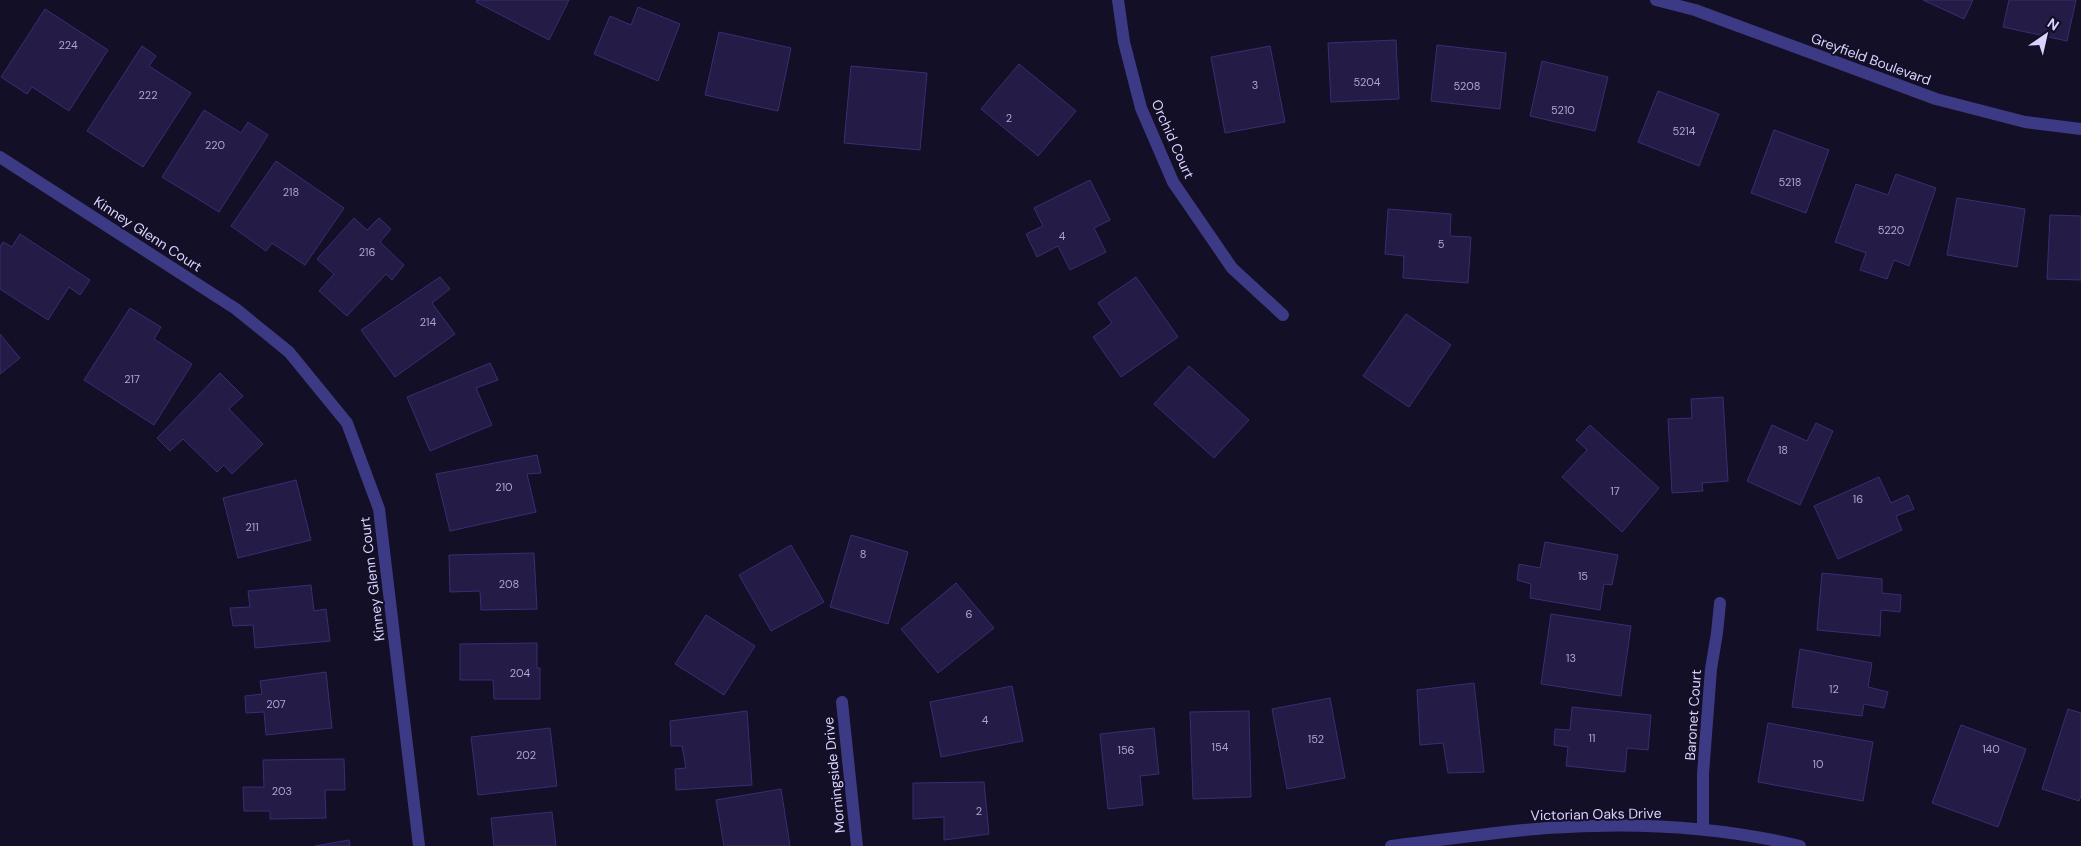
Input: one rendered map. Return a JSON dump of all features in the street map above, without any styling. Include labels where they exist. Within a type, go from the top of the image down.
[{"type":"street","name":"Orchid Court","points":[[1118,0],[1124,42],[1141,108],[1173,182],[1232,268],[1282,315]]},
{"type":"street","name":"Greyfield Boulevard","points":[[1656,0],[1695,10],[1936,99],[2025,122],[2081,129]]},
{"type":"street","name":"Kinney Glenn Court","points":[[0,157],[236,309],[289,352],[347,423],[379,510],[419,846]]},
{"type":"street","name":"Baronet Court","points":[[1703,829],[1703,774],[1709,689],[1720,603]]},
{"type":"street","name":"Morningside Drive","points":[[842,702],[857,846]]},
{"type":"street","name":"Victorian Oaks Drive","points":[[1391,846],[1547,828],[1637,825],[1703,829],[1771,839],[1800,846]]},
{"type":"building","points":[[477,0],[569,0],[549,40],[476,2]]},
{"type":"building","points":[[1923,0],[1973,0],[1964,19]]},
{"type":"building","points":[[2009,0],[2076,0],[2067,41],[2003,27]]},
{"type":"building","points":[[638,7],[680,24],[658,81],[594,54],[610,16],[631,25]]},
{"type":"building","points":[[45,9],[108,50],[69,111],[32,87],[27,94],[1,77]]},
{"type":"building","points":[[719,32],[791,48],[778,111],[705,95]]},
{"type":"building","points":[[1396,40],[1399,99],[1331,102],[1328,43]]},
{"type":"building","points":[[1437,45],[1506,53],[1500,109],[1431,101]]},
{"type":"building","points":[[142,46],[156,56],[149,66],[191,93],[143,167],[87,131]]},
{"type":"building","points":[[1270,46],[1285,122],[1225,133],[1211,57]]},
{"type":"building","points":[[1542,61],[1608,77],[1595,131],[1530,116]]},
{"type":"building","points":[[1019,64],[1076,111],[1038,156],[981,109]]},
{"type":"building","points":[[851,66],[927,73],[920,150],[844,143]]},
{"type":"building","points":[[1658,91],[1719,114],[1699,166],[1638,142]]},
{"type":"building","points":[[204,110],[241,133],[248,122],[268,135],[219,212],[162,177]]},
{"type":"building","points":[[1774,130],[1829,150],[1806,213],[1751,193]]},
{"type":"building","points":[[276,161],[344,208],[305,265],[272,243],[266,251],[231,226]]},
{"type":"building","points":[[1896,174],[1936,188],[1909,266],[1894,260],[1887,279],[1860,270],[1866,253],[1835,242],[1856,184],[1888,195]]},
{"type":"building","points":[[1090,180],[1110,220],[1094,228],[1106,252],[1070,270],[1058,246],[1037,257],[1026,234],[1043,226],[1034,208]]},
{"type":"building","points":[[1957,198],[2025,209],[2017,267],[1947,255]]},
{"type":"building","points":[[1388,209],[1451,214],[1450,236],[1471,237],[1468,283],[1403,278],[1404,256],[1385,254]]},
{"type":"building","points":[[2050,215],[2081,216],[2081,280],[2047,279]]},
{"type":"building","points":[[354,218],[367,230],[379,218],[391,229],[380,242],[404,265],[392,280],[386,274],[347,316],[319,291],[334,274],[317,259]]},
{"type":"building","points":[[20,234],[90,280],[80,295],[69,287],[48,320],[0,289],[0,247],[3,242],[12,247]]},
{"type":"building","points":[[440,277],[450,289],[432,303],[455,334],[395,377],[361,330]]},
{"type":"building","points":[[1136,277],[1178,337],[1121,377],[1093,337],[1112,323],[1098,303]]},
{"type":"building","points":[[130,308],[161,327],[154,339],[192,364],[154,425],[84,380]]},
{"type":"building","points":[[1406,314],[1451,345],[1409,407],[1363,376]]},
{"type":"building","points":[[0,334],[20,358],[0,374]]},
{"type":"building","points":[[490,363],[498,380],[476,388],[492,425],[430,451],[407,397]]},
{"type":"building","points":[[1189,366],[1249,420],[1214,458],[1154,404]]},
{"type":"building","points":[[220,373],[243,396],[229,409],[263,444],[232,474],[224,465],[217,472],[183,439],[170,451],[157,438]]},
{"type":"building","points":[[1723,397],[1728,481],[1702,483],[1703,491],[1672,493],[1668,419],[1692,418],[1691,399]]},
{"type":"building","points":[[1816,423],[1833,431],[1800,505],[1747,481],[1772,425],[1807,441]]},
{"type":"building","points":[[1590,425],[1659,488],[1622,532],[1562,477],[1587,450],[1576,440]]},
{"type":"building","points":[[537,455],[541,473],[527,474],[536,512],[450,531],[436,474]]},
{"type":"building","points":[[1879,477],[1891,503],[1908,495],[1914,509],[1896,516],[1902,530],[1838,559],[1814,506]]},
{"type":"building","points":[[296,480],[311,540],[238,558],[223,498]]},
{"type":"building","points":[[851,535],[908,552],[888,624],[830,607]]},
{"type":"building","points":[[1545,542],[1618,555],[1612,585],[1604,584],[1600,610],[1530,598],[1531,584],[1517,580],[1519,564],[1540,568]]},
{"type":"building","points":[[791,545],[824,602],[771,631],[739,575]]},
{"type":"building","points":[[534,553],[537,609],[481,610],[480,591],[450,592],[449,555]]},
{"type":"building","points":[[1822,573],[1882,579],[1882,593],[1901,595],[1900,612],[1881,610],[1880,636],[1817,630]]},
{"type":"building","points":[[956,583],[994,628],[938,673],[901,629]]},
{"type":"building","points":[[311,585],[314,611],[326,609],[330,641],[255,648],[253,625],[233,626],[230,608],[250,607],[248,591]]},
{"type":"building","points":[[1551,614],[1631,626],[1621,696],[1541,684]]},
{"type":"building","points":[[706,615],[755,646],[724,695],[675,664]]},
{"type":"building","points":[[537,643],[537,668],[540,668],[540,699],[494,699],[493,680],[460,680],[460,644]]},
{"type":"building","points":[[1800,649],[1872,663],[1868,687],[1888,692],[1884,708],[1864,704],[1862,716],[1792,707]]},
{"type":"building","points":[[326,672],[332,728],[266,735],[264,712],[246,713],[245,696],[262,694],[260,681]]},
{"type":"building","points":[[1474,683],[1484,772],[1448,773],[1443,743],[1420,745],[1417,690]]},
{"type":"building","points":[[1012,686],[1023,741],[941,757],[930,702]]},
{"type":"building","points":[[1330,698],[1345,778],[1287,789],[1272,709]]},
{"type":"building","points":[[1572,707],[1651,715],[1648,750],[1627,748],[1625,772],[1566,766],[1568,747],[1554,745],[1555,729],[1570,730]]},
{"type":"building","points":[[2068,709],[2081,713],[2081,796],[2079,801],[2042,789]]},
{"type":"building","points":[[747,711],[752,785],[676,790],[675,769],[686,768],[682,746],[671,746],[670,721]]},
{"type":"building","points":[[1249,711],[1251,797],[1193,799],[1190,712]]},
{"type":"building","points":[[1768,723],[1873,742],[1863,801],[1758,782]]},
{"type":"building","points":[[1961,725],[2026,749],[1998,827],[1932,803]]},
{"type":"building","points":[[550,728],[557,786],[478,795],[471,737]]},
{"type":"building","points":[[1154,728],[1159,774],[1140,776],[1143,805],[1108,809],[1100,734]]},
{"type":"building","points":[[344,759],[345,790],[325,790],[326,818],[270,819],[270,811],[244,811],[243,787],[264,787],[263,760]]},
{"type":"building","points":[[984,782],[989,834],[944,840],[944,817],[913,819],[913,783]]},
{"type":"building","points":[[781,789],[790,846],[724,846],[716,800]]},
{"type":"building","points":[[552,812],[556,846],[494,846],[491,818]]},
{"type":"building","points":[[349,840],[350,846],[315,846]]}]
